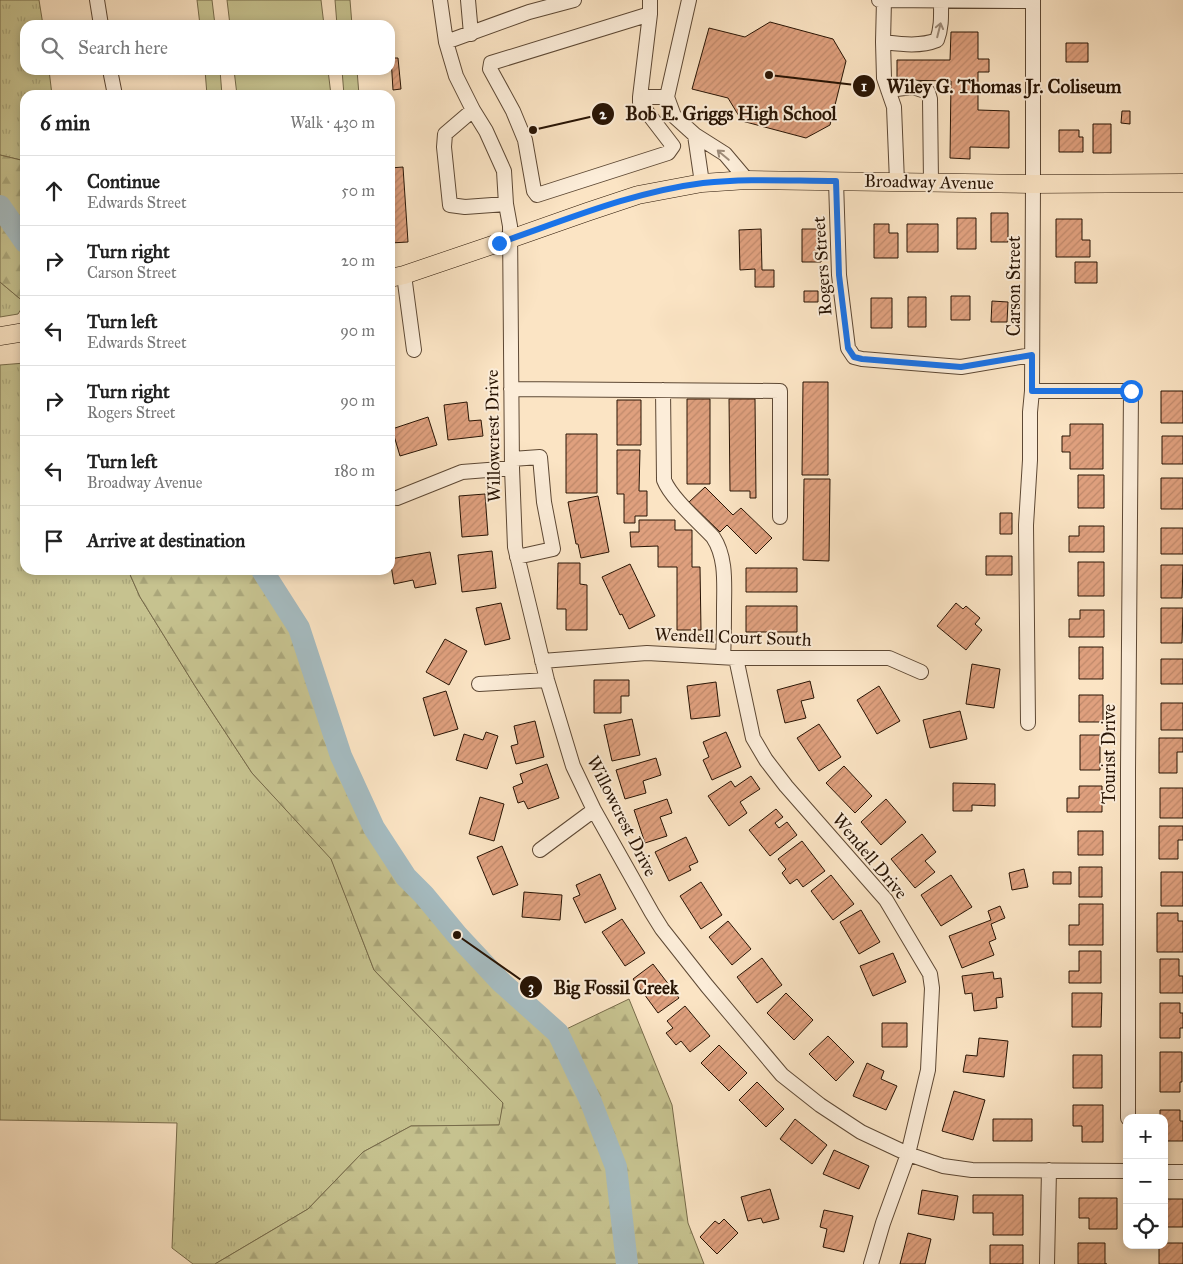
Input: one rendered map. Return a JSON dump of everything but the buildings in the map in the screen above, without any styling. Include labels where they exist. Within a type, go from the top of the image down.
[{"type":"main road","name":"Broadway Avenue","points":[[397,276],[510,240],[638,195],[702,183],[747,180],[1033,184],[1183,183]]},
{"type":"main road","points":[[0,336],[20,333]]},
{"type":"street","points":[[97,0],[100,20]]},
{"type":"street","name":"Willowcrest Drive","points":[[440,0],[446,42],[456,76],[486,131],[504,171],[506,204],[510,226],[512,463],[515,547],[542,661],[573,766],[594,810],[662,929],[782,1075],[820,1105],[861,1132],[908,1154],[944,1166],[972,1170],[1123,1171]]},
{"type":"street","points":[[468,0],[471,34]]},
{"type":"street","points":[[446,42],[529,12],[574,0]]},
{"type":"street","points":[[689,0],[667,97],[674,116],[695,135],[725,154],[747,180]]},
{"type":"street","points":[[879,0],[1033,0]]},
{"type":"street","points":[[884,0],[884,78],[894,107],[897,182]]},
{"type":"street","points":[[883,42],[919,44],[936,40],[941,20],[941,0]]},
{"type":"street","name":"Carson Street","points":[[1028,723],[1026,525],[1032,391],[1033,0]]},
{"type":"street","points":[[650,7],[640,97],[640,104],[673,146],[668,153],[538,195],[534,191],[526,140],[490,69],[491,63],[650,7]]},
{"type":"street","points":[[111,75],[113,90]]},
{"type":"street","points":[[888,90],[913,87],[928,92],[930,99],[931,182]]},
{"type":"street","points":[[640,97],[667,97]]},
{"type":"street","points":[[473,110],[445,134],[444,147],[450,205],[465,208],[506,204]]},
{"type":"street","points":[[695,135],[702,183]]},
{"type":"street","name":"Rogers Street","points":[[836,181],[839,275],[848,348],[854,357],[961,367],[1032,355]]},
{"type":"street","points":[[397,276],[414,350]]},
{"type":"street","points":[[511,389],[780,391],[780,517]]},
{"type":"street","name":"Wendell Drive","points":[[663,390],[664,480],[673,496],[718,544],[724,575],[730,657],[753,738],[766,760],[786,786],[886,900],[930,974],[932,988],[928,1070],[908,1154],[883,1223],[871,1264]]},
{"type":"street","name":"Tourist Drive","points":[[1032,391],[1131,391],[1128,1114]]},
{"type":"street","points":[[397,498],[462,472],[540,457],[544,502],[553,549],[517,556]]},
{"type":"street","name":"Wendell Court South","points":[[542,661],[647,653],[730,657],[889,658],[921,672]]},
{"type":"street","points":[[479,684],[547,680]]},
{"type":"street","points":[[540,850],[594,810]]},
{"type":"street","points":[[1047,1264],[1049,1170]]},
{"type":"street","points":[[1168,1172],[1183,1172]]},
{"type":"green space","points":[[0,0],[39,0],[42,20],[20,20],[20,75],[50,75],[51,90],[20,90],[20,160],[0,155]]},
{"type":"green space","points":[[197,0],[212,0],[214,20],[199,20]]},
{"type":"green space","points":[[227,0],[321,0],[323,20],[229,20]]},
{"type":"green space","points":[[335,0],[350,0],[352,20],[337,20]]},
{"type":"green space","points":[[205,75],[220,75],[222,90],[207,90]]},
{"type":"green space","points":[[235,75],[329,75],[330,90],[236,90]]},
{"type":"green space","points":[[342,75],[357,75],[359,90],[344,90]]},
{"type":"green space","points":[[0,155],[20,160],[20,299],[0,282]]},
{"type":"green space","points":[[0,282],[20,299],[20,311],[18,314],[0,317]]},
{"type":"green space","points":[[20,363],[20,575],[130,575],[140,597],[252,773],[331,858],[374,970],[503,1103],[500,1125],[411,1126],[363,1152],[308,1209],[215,1264],[193,1264],[172,1248],[177,1123],[0,1120],[0,365]]},
{"type":"green space","points":[[130,575],[265,575],[299,628],[341,755],[374,828],[406,877],[500,981],[558,1033],[629,999],[672,1105],[688,1223],[704,1264],[215,1264],[308,1209],[363,1152],[411,1126],[499,1125],[503,1103],[374,970],[331,859],[252,773],[140,597]]},
{"type":"waterway","points":[[0,206],[20,235]]},
{"type":"waterway","points":[[265,575],[299,628],[341,756],[374,828],[406,877],[424,895],[457,935],[500,981],[558,1033],[591,1102],[616,1167],[627,1264]]},
{"type":"place","name":"Wiley G. Thomas Jr. Coliseum","points":[[769,75]]},
{"type":"place","name":"Bob E. Griggs High School","points":[[533,130]]},
{"type":"place","name":"Big Fossil Creek","points":[[457,935]]},
{"type":"route","points":[[499,243],[638,195],[702,183],[747,180],[836,181],[839,275],[848,348],[854,357],[961,367],[1032,355],[1032,391],[1131,391]]}]
